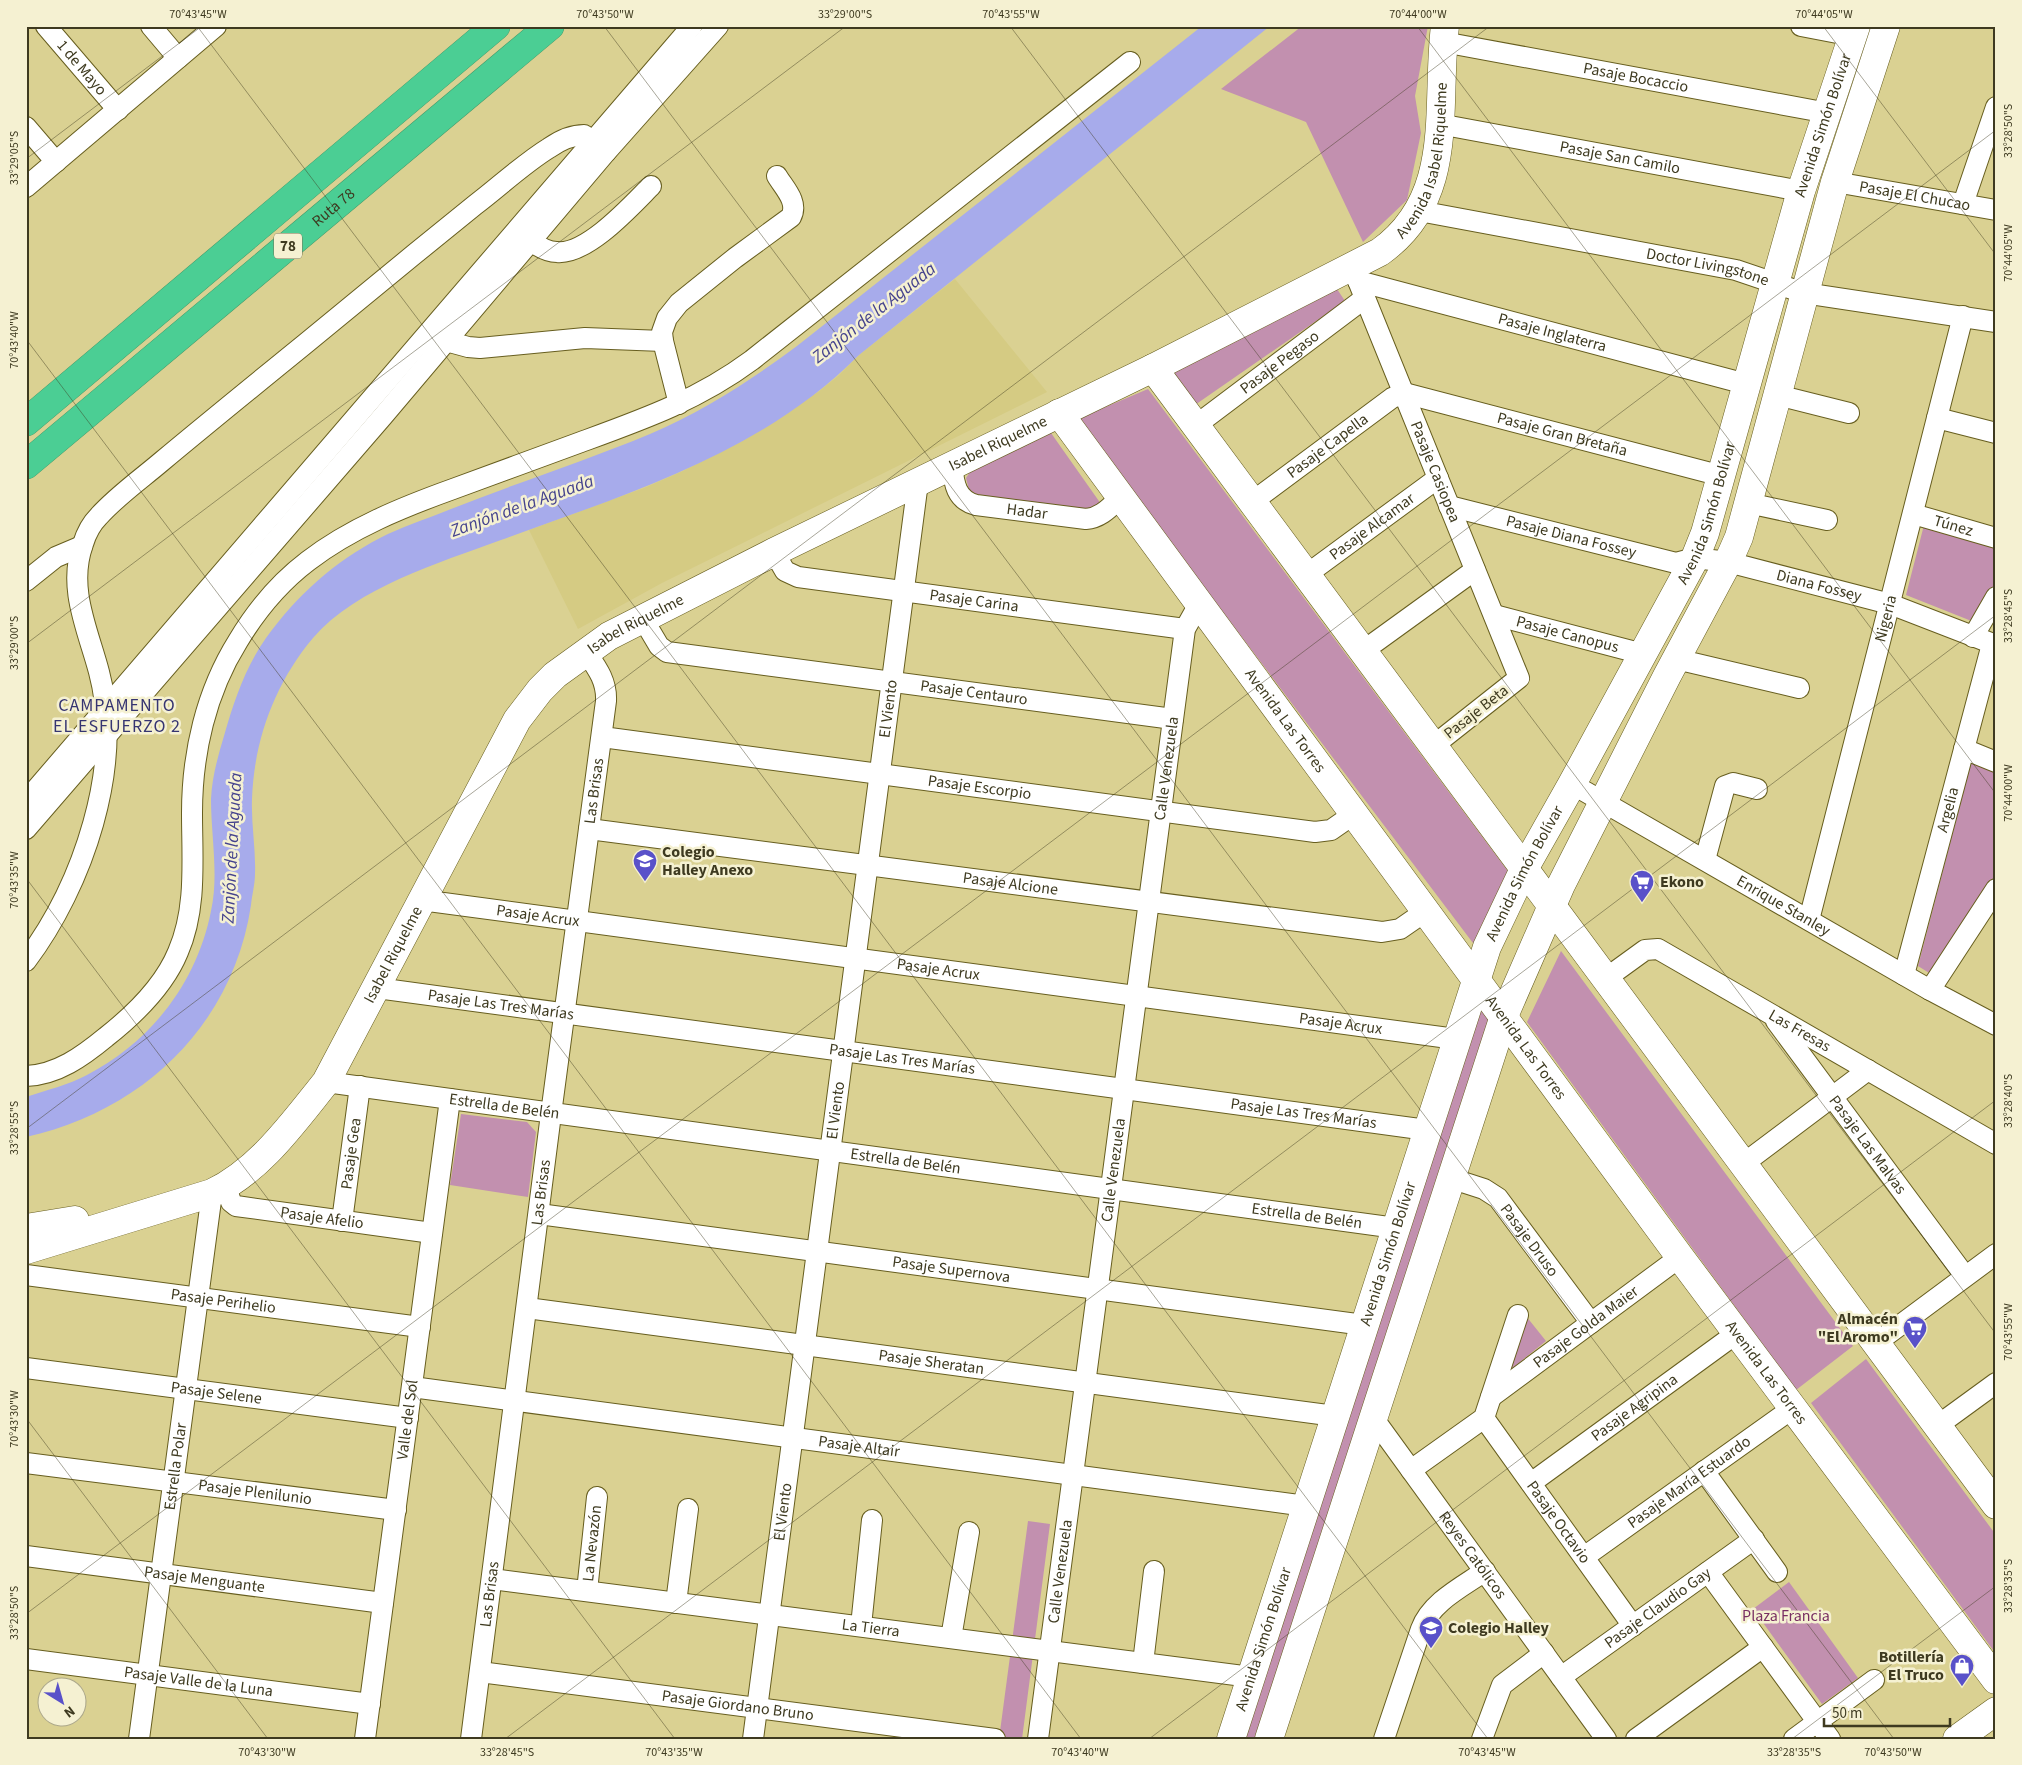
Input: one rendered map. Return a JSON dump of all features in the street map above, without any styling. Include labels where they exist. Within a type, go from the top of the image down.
[{"type":"highway","name":"Ruta 78","points":[[26,422],[496,26]]},
{"type":"highway","name":"Ruta 78","points":[[26,465],[550,26]]},
{"type":"street","name":"1 de Mayo","points":[[46,26],[118,110]]},
{"type":"street","points":[[151,26],[178,58]]},
{"type":"street","points":[[26,187],[216,26]]},
{"type":"street","points":[[425,352],[446,341],[481,287],[532,242],[599,147],[692,26]]},
{"type":"street","points":[[26,801],[105,709],[258,545],[375,411],[599,147],[718,26]]},
{"type":"street","points":[[1801,26],[1855,31]]},
{"type":"street","name":"Avenida Simón Bolívar","points":[[1269,1739],[1504,1016],[1551,907],[1603,801],[1676,658],[1728,562],[1739,537],[1835,182],[1886,26]]},
{"type":"street","name":"Avenida Simón Bolívar","points":[[1231,1739],[1487,947],[1524,869],[1695,558],[1712,514],[1800,190],[1855,31]]},
{"type":"street","name":"Pasaje Bocaccio","points":[[1444,34],[1828,113]]},
{"type":"street","name":"Avenida Isabel Riquelme","points":[[1359,282],[1380,252],[1404,232],[1419,211],[1429,190],[1436,167],[1444,34]]},
{"type":"street","points":[[26,1076],[47,1072],[74,1060],[125,1022],[153,992],[177,955],[185,929],[192,892],[192,792],[200,732],[211,696],[229,657],[249,623],[294,572],[322,551],[385,516],[424,499],[679,404],[709,389],[752,360],[1130,62]]},
{"type":"street","points":[[1963,204],[1996,107]]},
{"type":"street","name":"Pasaje San Camilo","points":[[1439,124],[1800,190]]},
{"type":"street","points":[[26,127],[56,162]]},
{"type":"street","points":[[26,961],[63,902],[83,854],[98,804],[106,738],[105,709],[99,673],[80,610],[78,577],[82,546],[92,525],[107,507],[466,212],[547,149],[575,135],[584,135],[599,147]]},
{"type":"street","points":[[679,404],[663,341],[662,332],[667,318],[679,303],[735,258],[791,217],[794,212],[794,204],[776,176]]},
{"type":"street","name":"Pasaje El Chucao","points":[[1835,182],[1996,210]]},
{"type":"street","points":[[532,242],[540,247],[556,252],[566,252],[580,247],[618,218],[652,186]]},
{"type":"street","name":"Doctor Livingstone","points":[[1419,211],[1736,270],[1804,293],[1996,322]]},
{"type":"street","name":"Isabel Riquelme","points":[[26,1250],[219,1190],[238,1178],[291,1126],[326,1082],[517,720],[550,680],[586,652],[609,636],[774,552],[1153,368],[1359,282]]},
{"type":"street","name":"Pasaje Inglaterra","points":[[1359,282],[1746,384]]},
{"type":"street","name":"Pasaje Casiopea","points":[[1359,282],[1520,678]]},
{"type":"street","name":"Pasaje Pegaso","points":[[1195,426],[1359,282]]},
{"type":"street","name":"Nigeria","points":[[1809,920],[1963,316]]},
{"type":"street","points":[[446,341],[480,348],[585,338],[663,341]]},
{"type":"street","points":[[1153,368],[1996,1505]]},
{"type":"street","name":"Pasaje Gran Bretaña","points":[[1404,393],[1722,476]]},
{"type":"street","name":"Pasaje Capella","points":[[1252,502],[1392,398],[1404,393]]},
{"type":"street","points":[[1777,395],[1849,413]]},
{"type":"street","name":"Avenida Las Torres","points":[[1059,413],[1680,1257],[1996,1680]]},
{"type":"street","points":[[1938,418],[1996,433]]},
{"type":"street","name":"Hadar","points":[[952,466],[958,492],[966,501],[976,505],[1086,519],[1102,514],[1121,497]]},
{"type":"street","name":"Pasaje Alcamar","points":[[1306,576],[1438,478]]},
{"type":"street","name":"El Viento","points":[[753,1739],[918,482]]},
{"type":"street","points":[[1748,503],[1827,520]]},
{"type":"street","name":"Pasaje Diana Fossey","points":[[1450,506],[1676,563],[1695,558]]},
{"type":"street","name":"Túnez","points":[[1913,514],[1996,538]]},
{"type":"street","points":[[26,829],[106,738],[258,545]]},
{"type":"street","points":[[26,581],[56,556],[82,546]]},
{"type":"street","name":"Pasaje Carina","points":[[774,552],[785,571],[793,576],[1185,629]]},
{"type":"street","name":"Diana Fossey","points":[[1695,558],[1728,562],[1890,604],[1994,645]]},
{"type":"street","points":[[1363,651],[1475,570]]},
{"type":"street","points":[[1973,636],[1996,597]]},
{"type":"street","name":"Calle Venezuela","points":[[1038,1739],[1185,629],[1194,613],[1202,606]]},
{"type":"street","name":"Pasaje Canopus","points":[[1494,615],[1643,654]]},
{"type":"street","name":"Pasaje Centauro","points":[[643,619],[658,646],[667,652],[1173,719]]},
{"type":"street","name":"Argelia","points":[[1904,975],[1994,645]]},
{"type":"street","name":"Las Brisas","points":[[471,1739],[551,1114],[602,737],[606,693],[601,676],[586,652]]},
{"type":"street","points":[[1676,658],[1799,688]]},
{"type":"street","name":"Pasaje Beta","points":[[1433,746],[1520,678]]},
{"type":"street","name":"Pasaje Escorpio","points":[[602,737],[1321,832],[1331,830],[1354,814]]},
{"type":"street","points":[[1964,750],[1996,762]]},
{"type":"street","points":[[1705,860],[1725,786],[1733,783],[1757,789]]},
{"type":"street","name":"Enrique Stanley","points":[[1572,784],[1930,990],[1996,1025]]},
{"type":"street","name":"Pasaje Alcione","points":[[589,829],[1382,932],[1400,929],[1426,911]]},
{"type":"street","points":[[1930,990],[1996,889]]},
{"type":"street","name":"Pasaje Acrux","points":[[421,900],[1456,1039]]},
{"type":"street","name":"Las Fresas","points":[[1605,979],[1645,950],[1658,949],[1996,1144]]},
{"type":"street","name":"Pasaje Las Tres Marías","points":[[377,988],[1427,1130]]},
{"type":"street","name":"Pasaje Las Malvas","points":[[1770,1013],[1965,1276]]},
{"type":"street","points":[[1743,1164],[1868,1070]]},
{"type":"street","name":"Estrella de Belén","points":[[326,1082],[1396,1228]]},
{"type":"street","name":"Pasaje Gea","points":[[342,1221],[360,1086]]},
{"type":"street","name":"Valle del Sol","points":[[365,1739],[450,1099]]},
{"type":"street","points":[[1978,1134],[1996,1158]]},
{"type":"street","name":"Pasaje Druso","points":[[1450,1178],[1484,1189],[1498,1198],[1591,1323]]},
{"type":"street","name":"Pasaje Afelio","points":[[219,1190],[236,1206],[432,1233]]},
{"type":"street","name":"Estrella Polar","points":[[139,1739],[198,1297],[219,1190]]},
{"type":"street","name":"Isabel Riquelme","points":[[26,1228],[100,1217],[138,1214]]},
{"type":"street","name":"Pasaje Supernova","points":[[539,1214],[1364,1325]]},
{"type":"street","points":[[1876,1343],[1996,1254]]},
{"type":"street","name":"Pasaje Golda Maier","points":[[1491,1397],[1680,1257]]},
{"type":"street","name":"Pasaje Perihelio","points":[[26,1274],[420,1327]]},
{"type":"street","name":"Pasaje Sheratan","points":[[527,1308],[1335,1416]]},
{"type":"street","name":"Pasaje Golda Maier","points":[[1484,1418],[1518,1316]]},
{"type":"street","name":"Pasaje Agripina","points":[[1531,1483],[1737,1332]]},
{"type":"street","name":"Pasaje Selene","points":[[26,1368],[408,1418]]},
{"type":"street","points":[[1937,1426],[1996,1383]]},
{"type":"street","name":"Pasaje Altair","points":[[412,1387],[1306,1506]]},
{"type":"street","name":"Pasaje María Estuardo","points":[[1584,1556],[1793,1408]]},
{"type":"street","points":[[1411,1470],[1484,1418]]},
{"type":"street","name":"Pasaje Octavio","points":[[1484,1418],[1634,1626]]},
{"type":"street","name":"Reyes Católicos","points":[[1374,1419],[1606,1739]]},
{"type":"street","name":"Pasaje Plenilunio","points":[[26,1464],[396,1510]]},
{"type":"street","points":[[1704,1471],[1778,1572]]},
{"type":"street","name":"La Nevazón","points":[[587,1591],[598,1497]]},
{"type":"street","points":[[676,1603],[688,1509]]},
{"type":"street","points":[[861,1626],[872,1520]]},
{"type":"street","points":[[952,1638],[969,1532]]},
{"type":"street","name":"Pasaje Claudio Gay","points":[[1561,1677],[1754,1540]]},
{"type":"street","name":"Pasaje Menguante","points":[[26,1556],[383,1603]]},
{"type":"street","points":[[1384,1739],[1421,1629],[1428,1614],[1485,1571]]},
{"type":"street","points":[[1143,1662],[1154,1572]]},
{"type":"street","points":[[1708,1572],[1830,1739]]},
{"type":"street","name":"La Tierra","points":[[492,1579],[1251,1677]]},
{"type":"street","points":[[1636,1739],[1763,1647]]},
{"type":"street","points":[[1483,1738],[1502,1686],[1544,1653]]},
{"type":"street","name":"Pasaje Valle de la Luna","points":[[26,1659],[370,1704]]},
{"type":"street","name":"Pasaje Giordano Bruno","points":[[480,1672],[995,1739]]},
{"type":"street","points":[[1794,1739],[1874,1680]]},
{"type":"street","points":[[1957,1739],[1996,1711]]},
{"type":"shaded area","points":[[955,279],[1047,392],[662,583],[578,629],[529,530],[644,488],[683,471],[746,439],[818,392],[838,376],[859,355]]},
{"type":"green space","points":[[1302,26],[1428,26],[1415,96],[1421,133],[1407,200],[1363,242],[1306,122],[1221,89]]},
{"type":"green space","points":[[1337,289],[1345,301],[1192,407],[1166,374]]},
{"type":"green space","points":[[1148,389],[1513,878],[1479,951],[1077,419]]},
{"type":"green space","points":[[1051,433],[1101,504],[1090,510],[1076,512],[976,494],[969,490],[966,478],[970,472]]},
{"type":"green space","points":[[1924,525],[1996,543],[1996,584],[1974,622],[1906,595]]},
{"type":"green space","points":[[1971,763],[1996,773],[1996,876],[1934,976],[1918,966]]},
{"type":"green space","points":[[1561,951],[1853,1346],[1796,1390],[1527,1022]]},
{"type":"green space","points":[[1480,1002],[1495,1021],[1263,1739],[1242,1739]]},
{"type":"green space","points":[[461,1114],[527,1122],[536,1132],[528,1197],[450,1185]]},
{"type":"green space","points":[[1518,1306],[1546,1341],[1489,1387]]},
{"type":"green space","points":[[1866,1359],[1996,1535],[1996,1654],[1811,1403]]},
{"type":"green space","points":[[1028,1521],[1050,1524],[1022,1739],[999,1739]]},
{"type":"green space","name":"Plaza Francia","points":[[1789,1582],[1858,1678],[1822,1704],[1753,1609]]},
{"type":"water","name":"Zanjón de la Aguada","points":[[1202,26],[1270,26],[859,355],[821,389],[780,419],[691,467],[644,487],[400,578],[352,604],[331,620],[313,638],[288,674],[269,713],[262,734],[257,755],[252,799],[254,886],[241,948],[225,988],[203,1024],[176,1056],[144,1084],[108,1107],[69,1124],[26,1137],[26,1097],[80,1079],[132,1045],[168,1007],[183,985],[195,962],[204,937],[213,897],[215,869],[211,799],[216,767],[228,723],[241,685],[252,661],[266,638],[303,594],[347,558],[388,534],[650,434],[726,394],[797,346]]},
{"type":"place","name":"Colegio Halley Anexo","points":[[645,882]]},
{"type":"place","name":"Ekono","points":[[1642,903]]},
{"type":"place","name":"Almacén \"El Aromo\"","points":[[1915,1349]]},
{"type":"place","name":"Colegio Halley","points":[[1431,1649]]},
{"type":"place","name":"Botillería El Truco","points":[[1962,1687]]},
{"type":"district","name":"CAMPAMENTO EL ESFUERZO 2","points":[[117,715]]}]
